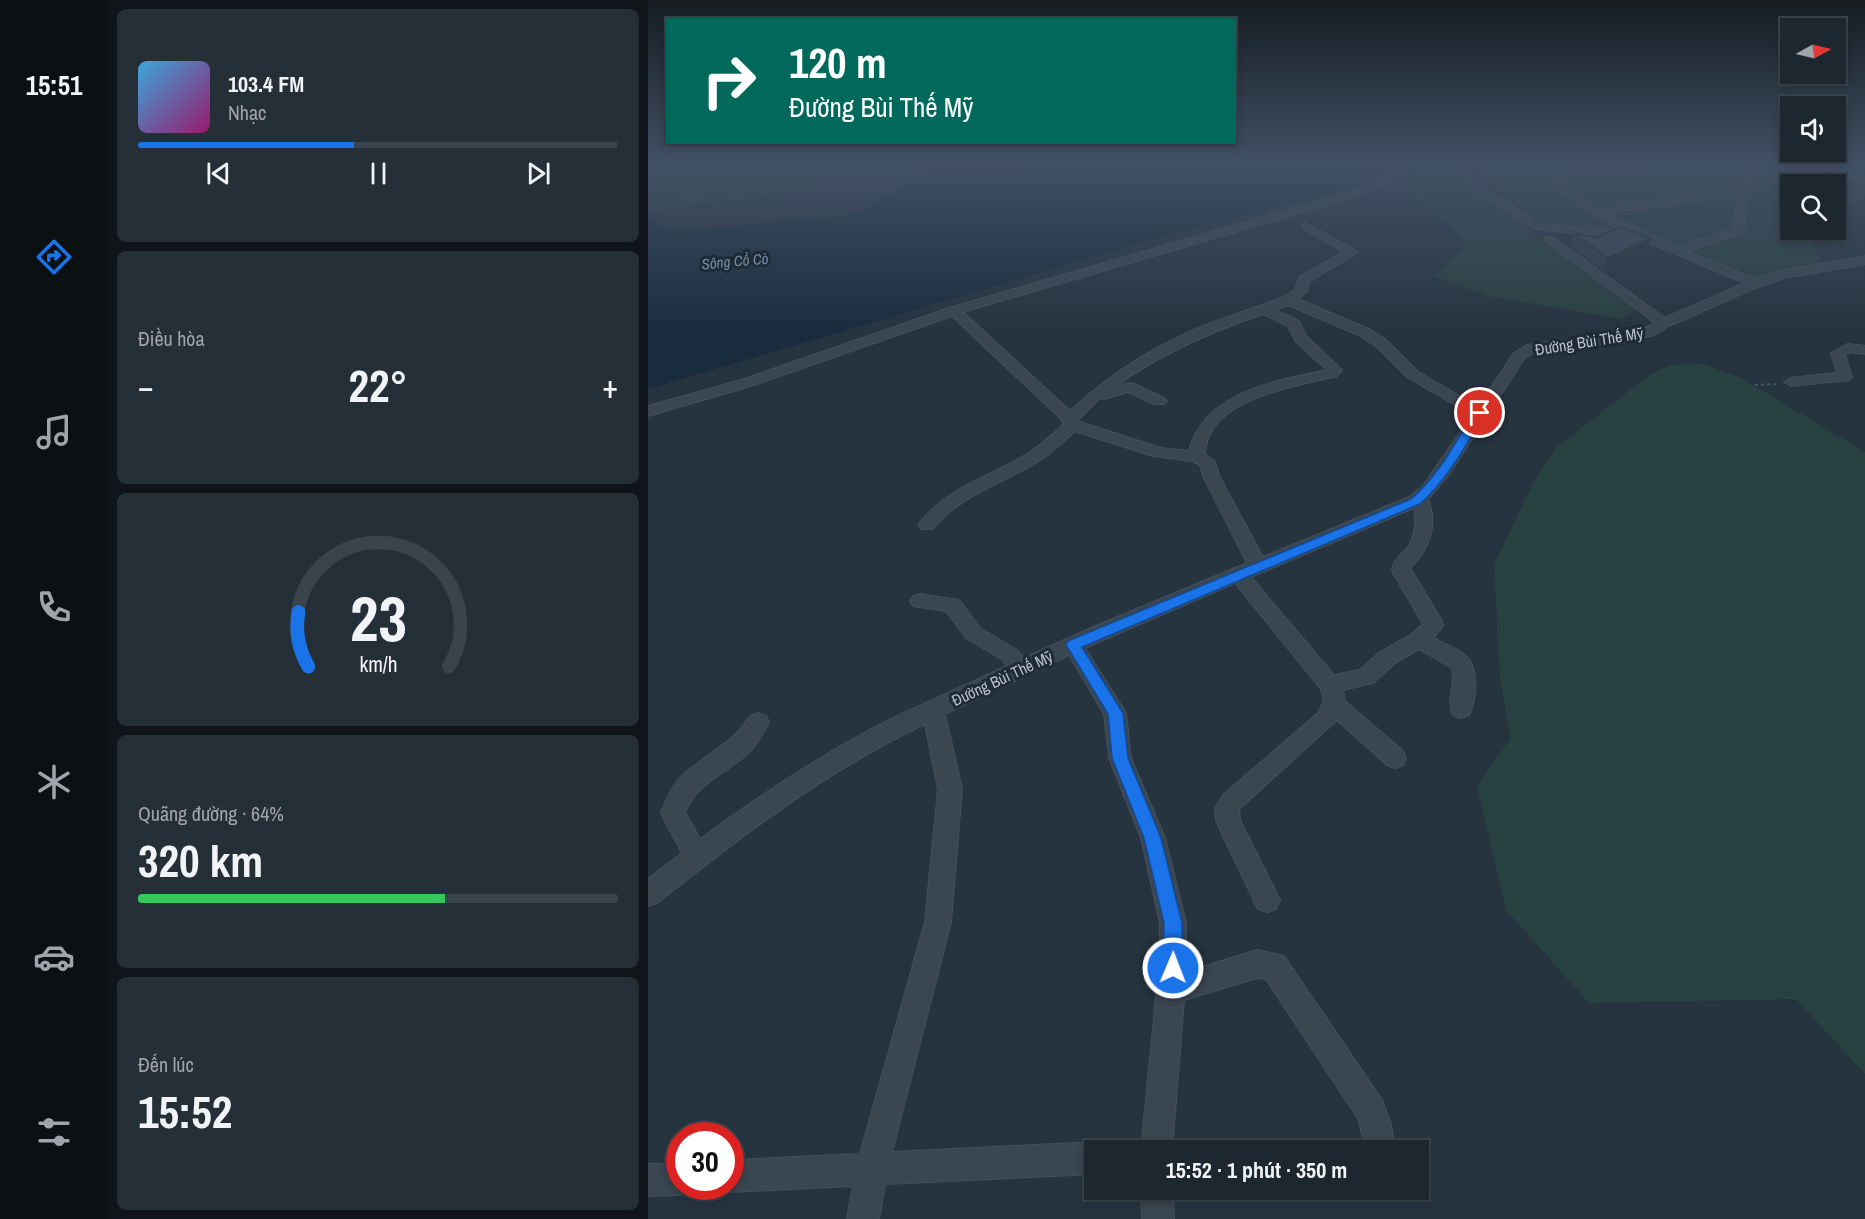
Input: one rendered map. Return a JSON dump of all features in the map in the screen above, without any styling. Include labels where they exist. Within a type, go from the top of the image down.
[{"type":"street","points":[[648,411],[746,383],[954,311],[1269,219]]},
{"type":"street","points":[[1523,219],[1537,228],[1619,234],[1750,286]]},
{"type":"street","points":[[1612,219],[1750,286]]},
{"type":"street","points":[[1678,250],[1738,231],[1741,219]]},
{"type":"street","points":[[927,525],[941,507],[1031,458],[1056,440],[1095,395],[1118,378],[1203,332],[1288,300],[1301,292],[1301,282],[1306,278],[1352,252],[1306,226]]},
{"type":"street","points":[[1549,239],[1664,324]]},
{"type":"street","name":"Đường Bùi Thế Mỹ","points":[[648,894],[757,811],[833,762],[933,710],[1073,645],[1419,498],[1444,470],[1519,356],[1532,348],[1623,339],[1649,333],[1664,324],[1780,275],[1865,260]]},
{"type":"street","points":[[1288,300],[1366,333],[1382,344],[1412,374],[1469,409],[1480,413]]},
{"type":"street","points":[[1196,456],[1208,426],[1236,401],[1264,390],[1332,373],[1335,370],[1301,339],[1294,324],[1265,310]]},
{"type":"street","points":[[954,311],[1070,423],[1160,453],[1196,456],[1206,462],[1248,570],[1332,694],[1395,758]]},
{"type":"street","points":[[1791,382],[1845,377],[1838,353],[1848,348],[1865,350]]},
{"type":"street","points":[[1095,395],[1108,395],[1129,387],[1159,401]]},
{"type":"street","points":[[1267,900],[1228,821],[1227,808],[1326,719],[1332,694],[1366,677],[1387,658],[1430,630],[1432,621],[1404,578],[1401,566],[1419,546],[1426,523],[1424,509],[1419,498]]},
{"type":"street","points":[[920,601],[944,602],[952,605],[974,633],[1010,655],[1021,669]]},
{"type":"street","points":[[1419,639],[1459,662],[1463,667],[1465,676],[1461,709]]},
{"type":"street","points":[[1073,645],[1115,713],[1120,758],[1153,838],[1173,923],[1171,990],[1157,1140]]},
{"type":"street","points":[[863,1219],[872,1169],[938,922],[950,789],[933,710]]},
{"type":"street","points":[[697,857],[673,813],[676,801],[686,787],[748,740],[758,722]]},
{"type":"street","points":[[1171,990],[1257,964],[1274,966],[1371,1111],[1378,1140]]},
{"type":"street","points":[[744,1175],[1084,1159]]},
{"type":"street","points":[[648,1180],[666,1179]]},
{"type":"street","points":[[1157,1200],[1158,1219]]},
{"type":"path","points":[[1755,385],[1775,384]]},
{"type":"green space","points":[[1440,219],[1514,219],[1635,310],[1622,319],[1487,296],[1433,276],[1467,244]]},
{"type":"green space","points":[[1536,219],[1780,219],[1780,240],[1827,240],[1813,243],[1822,263],[1780,270],[1746,283],[1620,230],[1543,224]]},
{"type":"green space","points":[[1704,364],[1743,379],[1865,452],[1865,1074],[1796,999],[1589,1003],[1506,910],[1477,786],[1511,738],[1500,679],[1494,565],[1531,487],[1557,447],[1649,375],[1670,365]]},
{"type":"water","name":"Sông Cổ Cò","points":[[648,219],[673,231],[805,219],[1232,219],[1157,238],[648,389]]},
{"type":"building","points":[[1620,227],[1651,238],[1608,258],[1574,233],[1597,238]]},
{"type":"route","points":[[1173,968],[1173,923],[1153,838],[1120,758],[1115,713],[1073,645],[1118,624],[1415,501],[1428,491],[1444,470],[1480,413]]}]
